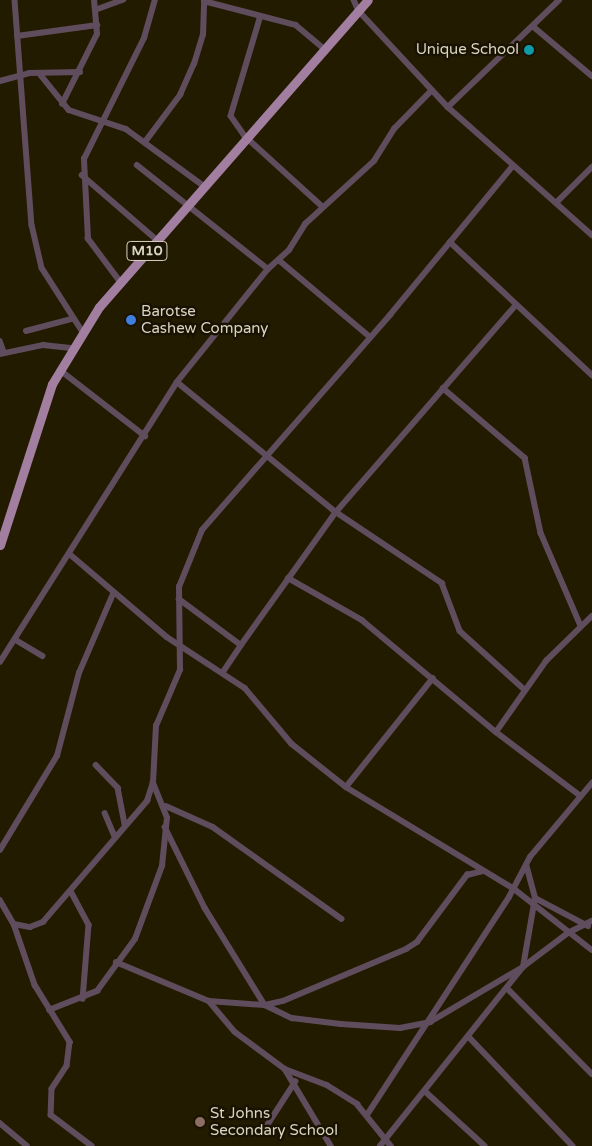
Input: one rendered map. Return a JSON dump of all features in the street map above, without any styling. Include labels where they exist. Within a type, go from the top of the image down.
[{"type":"main road","name":"M10","points":[[0,545],[34,430],[59,369],[83,332],[120,282],[190,203],[245,136],[368,0]]},
{"type":"street","points":[[15,0],[32,225],[42,268],[71,319],[83,332]]},
{"type":"street","points":[[62,104],[80,72],[97,25],[94,0]]},
{"type":"street","points":[[95,10],[123,0]]},
{"type":"street","points":[[120,282],[88,239],[82,176],[84,159],[147,30],[154,0]]},
{"type":"street","points":[[145,142],[180,95],[194,64],[203,35],[204,0],[238,8],[260,19],[296,25],[325,49]]},
{"type":"street","points":[[354,0],[359,11],[448,106],[512,167],[592,235]]},
{"type":"street","points":[[448,106],[534,27],[560,0]]},
{"type":"street","points":[[260,19],[231,114],[245,136],[322,206]]},
{"type":"street","points":[[17,36],[97,25]]},
{"type":"street","points":[[534,27],[592,76]]},
{"type":"street","points":[[0,81],[21,74],[80,72]]},
{"type":"street","points":[[40,74],[62,104],[79,115],[126,129],[204,186]]},
{"type":"street","points":[[0,662],[71,555],[177,382],[268,269],[279,260],[322,206],[374,161],[394,129],[432,90]]},
{"type":"street","points":[[137,164],[190,203],[268,269]]},
{"type":"street","points":[[14,924],[30,928],[43,922],[72,893],[115,836],[147,800],[153,783],[156,726],[178,681],[180,645],[179,598],[185,566],[202,530],[264,454],[370,337],[512,167]]},
{"type":"street","points":[[556,204],[592,167]]},
{"type":"street","points":[[82,176],[157,240]]},
{"type":"street","points":[[450,242],[515,306],[592,375]]},
{"type":"street","points":[[279,260],[370,337]]},
{"type":"street","points":[[223,672],[336,512],[515,306]]},
{"type":"street","points":[[26,331],[71,319]]},
{"type":"street","points":[[0,341],[2,353],[43,345],[73,348]]},
{"type":"street","points":[[59,369],[145,436]]},
{"type":"street","points":[[177,382],[336,512],[442,583],[460,631],[525,690]]},
{"type":"street","points":[[443,388],[525,458],[541,532],[581,626]]},
{"type":"street","points":[[71,555],[113,594],[180,645],[245,688],[292,744],[346,787],[513,888],[592,950]]},
{"type":"street","points":[[288,578],[362,620],[496,732],[581,796]]},
{"type":"street","points":[[0,850],[57,756],[79,673],[113,594]]},
{"type":"street","points":[[179,598],[241,645]]},
{"type":"street","points":[[496,732],[564,639],[592,616]]},
{"type":"street","points":[[16,640],[43,656]]},
{"type":"street","points":[[346,787],[433,678]]},
{"type":"street","points":[[96,765],[118,788],[125,824]]},
{"type":"street","points":[[49,1010],[83,999],[97,991],[135,938],[160,876],[166,806],[153,783]]},
{"type":"street","points":[[368,1115],[430,1022],[526,865],[592,783]]},
{"type":"street","points":[[166,806],[212,827],[342,919]]},
{"type":"street","points":[[105,813],[115,836]]},
{"type":"street","points":[[165,827],[205,908],[265,1005],[292,1018],[400,1028],[430,1022],[523,967],[568,933],[590,924]]},
{"type":"street","points":[[380,1146],[383,1137],[470,1038],[508,990],[523,967],[535,898],[526,865]]},
{"type":"street","points":[[116,962],[209,1001],[265,1005],[329,985],[406,949],[417,942],[466,875],[482,871]]},
{"type":"street","points":[[72,893],[89,925],[83,999]]},
{"type":"street","points":[[535,898],[590,924]]},
{"type":"street","points":[[0,900],[14,924],[49,1010],[72,1052],[52,1089],[49,1109],[92,1146]]},
{"type":"street","points":[[508,990],[592,1074]]},
{"type":"street","points":[[209,1001],[236,1032],[285,1069],[295,1082],[331,1146]]},
{"type":"street","points":[[470,1038],[573,1146]]},
{"type":"street","points":[[285,1069],[327,1085],[368,1115],[383,1137],[392,1146]]},
{"type":"street","points":[[266,1127],[295,1082]]},
{"type":"street","points":[[425,1091],[485,1146]]},
{"type":"street","points":[[0,1123],[27,1146]]},
{"type":"place","name":"Unique School","points":[[529,50]]},
{"type":"place","name":"Barotse Cashew Company","points":[[131,320]]},
{"type":"place","name":"St Johns Secondary School","points":[[200,1122]]}]
